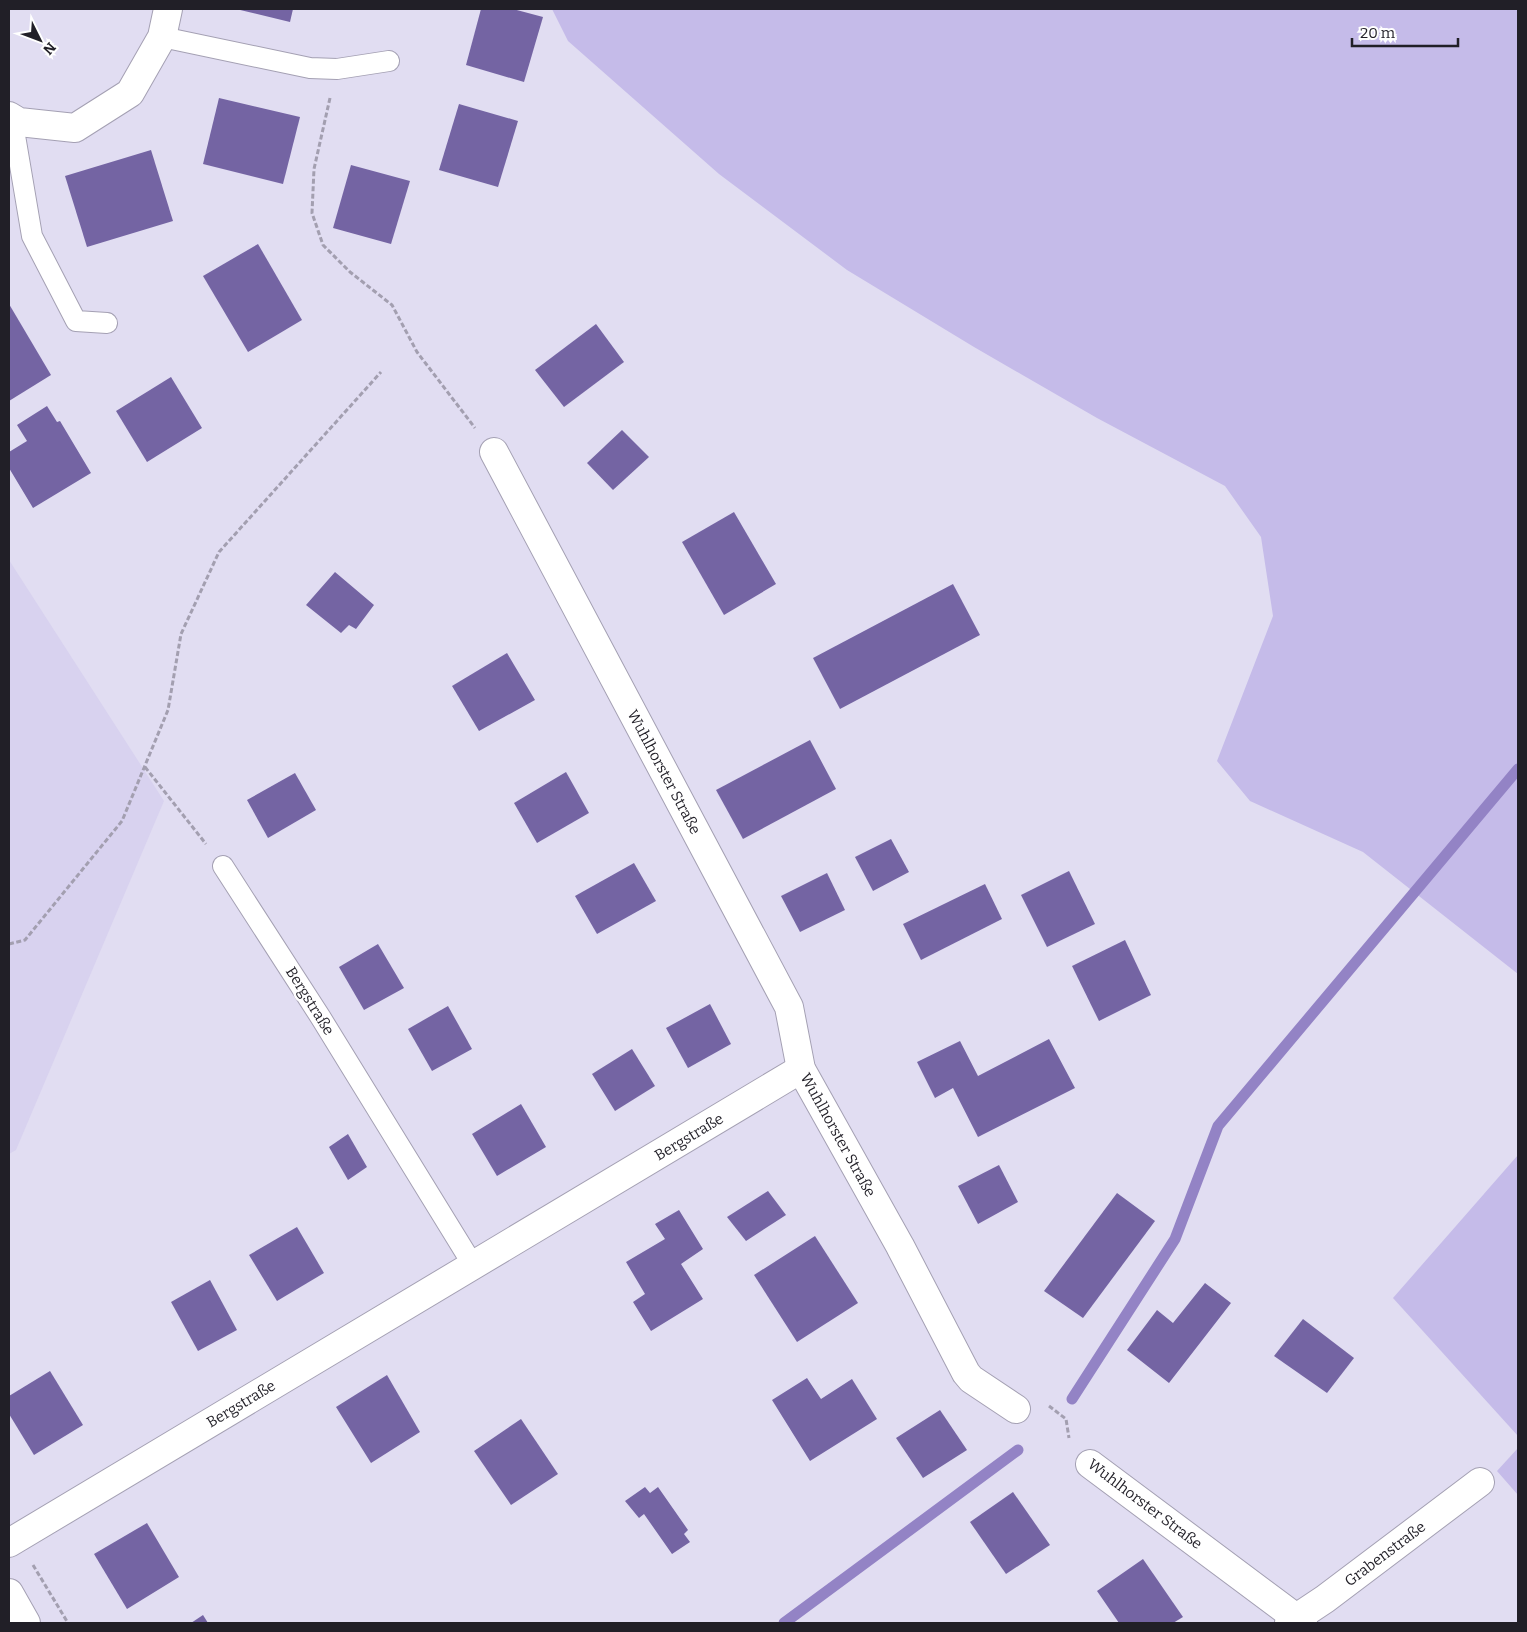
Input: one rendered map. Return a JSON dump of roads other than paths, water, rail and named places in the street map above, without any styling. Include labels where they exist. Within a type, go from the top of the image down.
[{"type":"street","points":[[10,117],[19,122],[75,128],[130,93],[162,38],[168,9]]},
{"type":"street","name":"Wuhlhorster Straße","points":[[494,452],[789,1007],[801,1069],[900,1246],[966,1373],[971,1379],[1016,1409]]},
{"type":"street","name":"Bergstraße","points":[[13,1541],[801,1069]]},
{"type":"street","name":"Wuhlhorster Straße","points":[[1090,1464],[1296,1622]]},
{"type":"street","name":"Grabenstraße","points":[[1296,1622],[1480,1482]]},
{"type":"street","points":[[9,1593],[26,1623]]},
{"type":"lane","points":[[162,38],[310,68],[337,69],[389,61]]},
{"type":"lane","points":[[10,117],[32,236],[76,321],[107,324]]},
{"type":"lane","name":"Bergstraße","points":[[223,866],[321,1018],[473,1265]]},
{"type":"waterway","points":[[1072,1399],[1175,1239],[1218,1126],[1518,769]]},
{"type":"waterway","points":[[784,1623],[1018,1450]]}]
